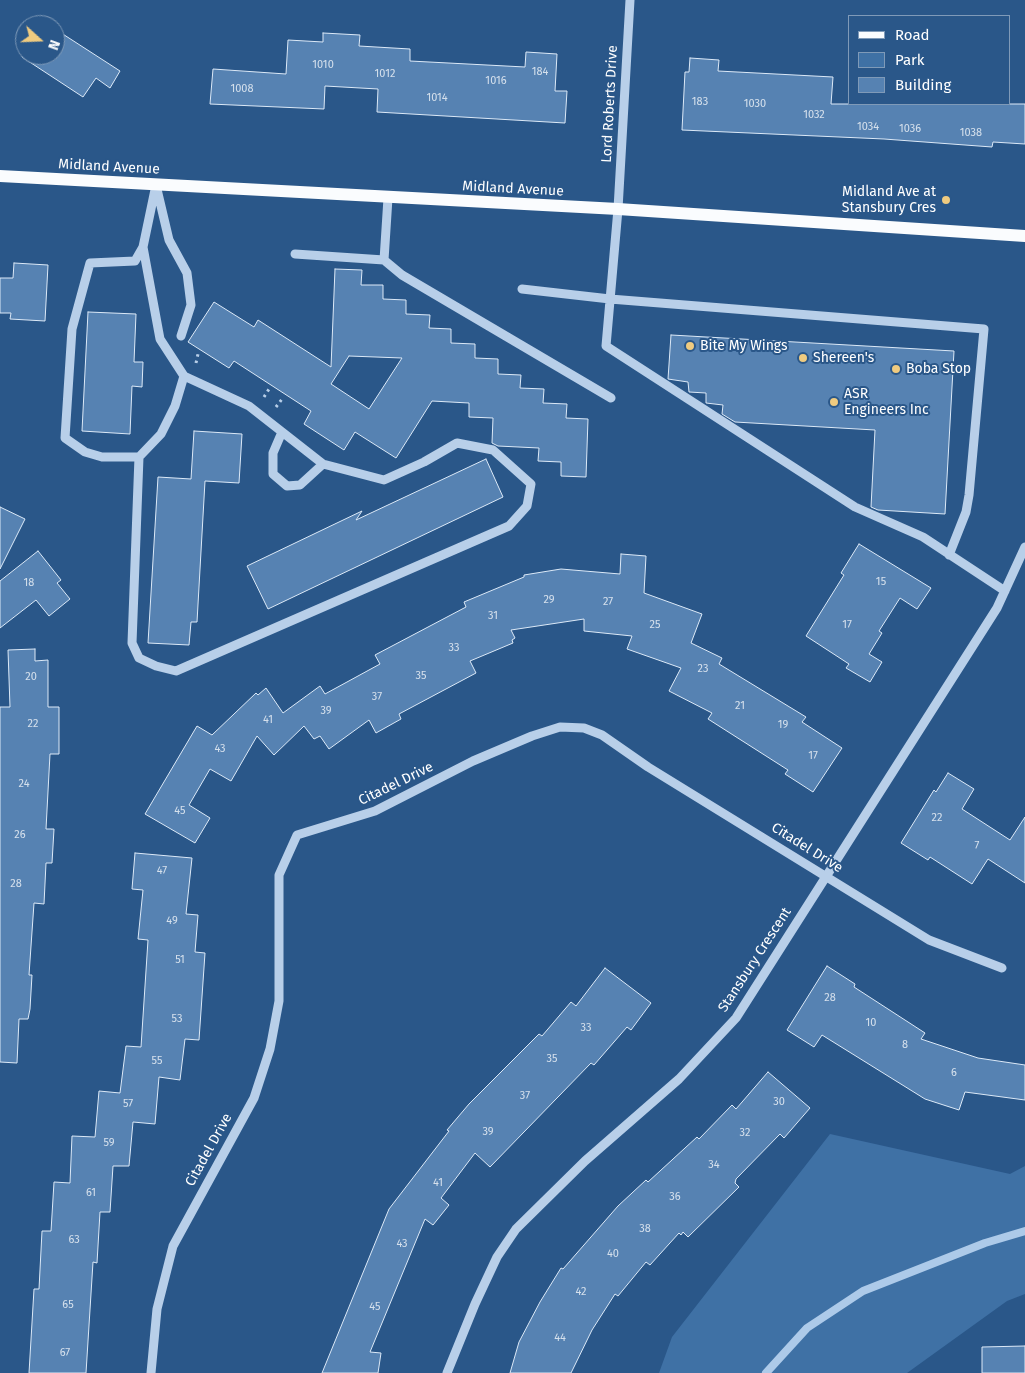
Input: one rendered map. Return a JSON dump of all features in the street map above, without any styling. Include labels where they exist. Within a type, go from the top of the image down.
[{"type":"main road","name":"Midland Avenue","points":[[0,176],[618,209],[1025,236]]},
{"type":"street","name":"Lord Roberts Drive","points":[[630,0],[618,209],[606,346],[855,507],[923,537],[949,555]]},
{"type":"street","points":[[139,457],[102,457],[85,452],[65,438],[72,329],[90,263],[135,261],[143,247],[156,185]]},
{"type":"street","points":[[156,185],[169,240],[187,273],[191,305],[181,336]]},
{"type":"street","points":[[384,260],[388,198]]},
{"type":"street","points":[[143,247],[160,339],[184,376],[249,406],[323,464],[384,480],[424,462],[457,443],[494,450],[531,484],[527,506],[509,526],[176,671],[156,666],[140,658],[132,643],[139,457],[161,434],[175,406],[184,376]]},
{"type":"street","points":[[295,254],[384,260],[402,275],[610,398]]},
{"type":"street","points":[[522,290],[984,330],[969,495],[966,512],[949,555],[1005,591]]},
{"type":"street","points":[[282,432],[273,453],[273,474],[287,486],[300,486],[323,464]]},
{"type":"street","name":"Stansbury Crescent","points":[[448,1373],[490,1273],[516,1229],[585,1161],[678,1079],[736,1018],[825,875],[997,608],[1025,547]]},
{"type":"street","name":"Citadel Drive","points":[[151,1373],[157,1309],[174,1246],[254,1098],[270,1048],[279,1001],[279,875],[297,835],[375,811],[473,761],[560,726],[584,728],[602,735],[648,767],[929,940],[1002,968]]},
{"type":"green space","points":[[830,1134],[1010,1174],[1025,1166],[1025,1294],[1007,1301],[907,1373],[659,1373],[672,1337]]},
{"type":"building","points":[[323,33],[360,35],[359,46],[410,49],[410,61],[525,67],[526,52],[557,54],[555,91],[567,91],[565,123],[377,112],[378,89],[325,86],[324,109],[210,104],[213,69],[286,74],[288,40],[323,42]]},
{"type":"building","points":[[65,35],[120,71],[110,88],[96,78],[83,97],[34,65],[65,65]]},
{"type":"building","points":[[690,58],[719,60],[718,71],[833,77],[831,104],[1025,104],[1025,144],[993,142],[992,147],[884,139],[682,130],[685,72],[689,72]]},
{"type":"building","points":[[14,263],[48,265],[45,321],[10,319],[11,313],[0,313],[0,278],[13,278]]},
{"type":"building","points":[[335,269],[362,270],[361,285],[383,285],[383,299],[406,300],[406,314],[430,315],[429,328],[451,329],[451,343],[475,344],[475,358],[498,359],[498,374],[521,375],[520,388],[544,389],[543,403],[567,404],[566,418],[588,419],[586,477],[561,476],[561,462],[538,461],[539,448],[498,446],[492,443],[493,418],[469,417],[469,403],[432,401],[396,458],[355,432],[344,450],[304,424],[311,411],[234,361],[229,368],[188,342],[214,302],[254,327],[258,320],[331,367]],"holes":[[[349,356],[402,358],[369,409],[331,384]]]},
{"type":"building","points":[[88,312],[136,314],[134,362],[143,362],[142,387],[132,386],[130,434],[82,431]]},
{"type":"building","points":[[671,335],[954,351],[945,514],[878,510],[871,507],[875,430],[735,422],[722,414],[723,405],[706,403],[706,393],[689,392],[688,382],[668,379]]},
{"type":"building","points":[[194,431],[242,434],[239,483],[205,481],[197,622],[191,622],[189,645],[148,643],[158,477],[191,479]]},
{"type":"building","points":[[486,459],[503,497],[268,609],[247,566],[362,511],[356,520]]},
{"type":"building","points":[[0,507],[25,519],[0,569]]},
{"type":"building","points":[[859,544],[931,588],[917,609],[900,598],[879,631],[882,633],[869,654],[882,662],[870,682],[846,668],[849,664],[806,636],[844,575],[841,573]]},
{"type":"building","points":[[38,551],[61,580],[57,583],[70,599],[49,616],[36,600],[0,628],[0,581]]},
{"type":"building","points":[[621,554],[646,556],[644,593],[702,614],[691,643],[722,658],[719,664],[806,717],[802,722],[842,748],[813,792],[785,774],[788,770],[708,719],[712,713],[669,691],[681,668],[627,649],[632,636],[584,631],[584,619],[511,630],[515,638],[512,640],[513,643],[470,661],[476,673],[399,714],[401,719],[376,733],[369,720],[329,749],[320,736],[314,739],[304,726],[274,755],[257,736],[231,781],[210,769],[189,805],[210,818],[195,843],[145,814],[197,726],[212,735],[256,693],[258,695],[266,688],[283,713],[320,686],[325,694],[380,664],[375,655],[466,607],[464,602],[524,577],[524,575],[561,569],[620,574]]},
{"type":"building","points":[[35,649],[35,661],[48,660],[48,707],[59,707],[59,754],[50,754],[46,829],[54,829],[52,863],[46,863],[44,904],[34,903],[29,975],[32,975],[30,1009],[28,1019],[19,1019],[17,1063],[0,1062],[0,707],[10,707],[8,650]]},
{"type":"building","points":[[948,773],[974,789],[962,809],[1010,840],[1025,817],[1025,883],[988,859],[972,884],[930,857],[928,860],[901,843],[934,790],[936,792]]},
{"type":"building","points":[[135,853],[192,858],[186,914],[198,915],[195,952],[205,953],[199,1040],[185,1039],[180,1080],[159,1077],[155,1124],[133,1122],[129,1166],[113,1166],[110,1212],[100,1212],[97,1263],[93,1262],[86,1373],[29,1373],[34,1289],[39,1289],[42,1231],[51,1231],[54,1182],[70,1183],[72,1136],[95,1137],[99,1091],[120,1093],[126,1046],[141,1047],[148,940],[138,939],[143,890],[132,889]]},
{"type":"building","points":[[827,966],[855,984],[854,987],[925,1033],[921,1039],[978,1058],[1025,1065],[1025,1100],[965,1092],[959,1110],[925,1099],[822,1035],[814,1047],[787,1030]]},
{"type":"building","points":[[605,968],[651,1003],[631,1030],[627,1027],[594,1065],[591,1063],[490,1167],[475,1153],[441,1198],[449,1205],[433,1225],[425,1219],[370,1352],[381,1353],[378,1373],[322,1373],[389,1209],[449,1131],[447,1130],[469,1104],[539,1034],[542,1036],[571,1002],[576,1006]]},
{"type":"building","points":[[768,1072],[810,1108],[784,1138],[780,1134],[736,1179],[735,1183],[739,1187],[688,1237],[683,1232],[681,1235],[679,1233],[650,1265],[646,1262],[618,1296],[615,1294],[592,1330],[571,1373],[510,1373],[519,1342],[561,1268],[563,1269],[618,1206],[646,1180],[648,1182],[697,1137],[699,1139],[732,1105],[736,1109]]},
{"type":"building","points":[[1025,1346],[1025,1373],[982,1373],[982,1347]]},
{"type":"waterway","points":[[766,1373],[807,1328],[863,1291],[985,1243],[1025,1231]]},
{"type":"place","name":"Midland Ave at Stansbury Cres","points":[[946,200]]},
{"type":"place","name":"Bite My Wings","points":[[690,346]]},
{"type":"place","name":"Shereen's","points":[[803,358]]},
{"type":"place","name":"Boba Stop","points":[[896,369]]},
{"type":"place","name":"ASR Engineers Inc","points":[[834,402]]}]
